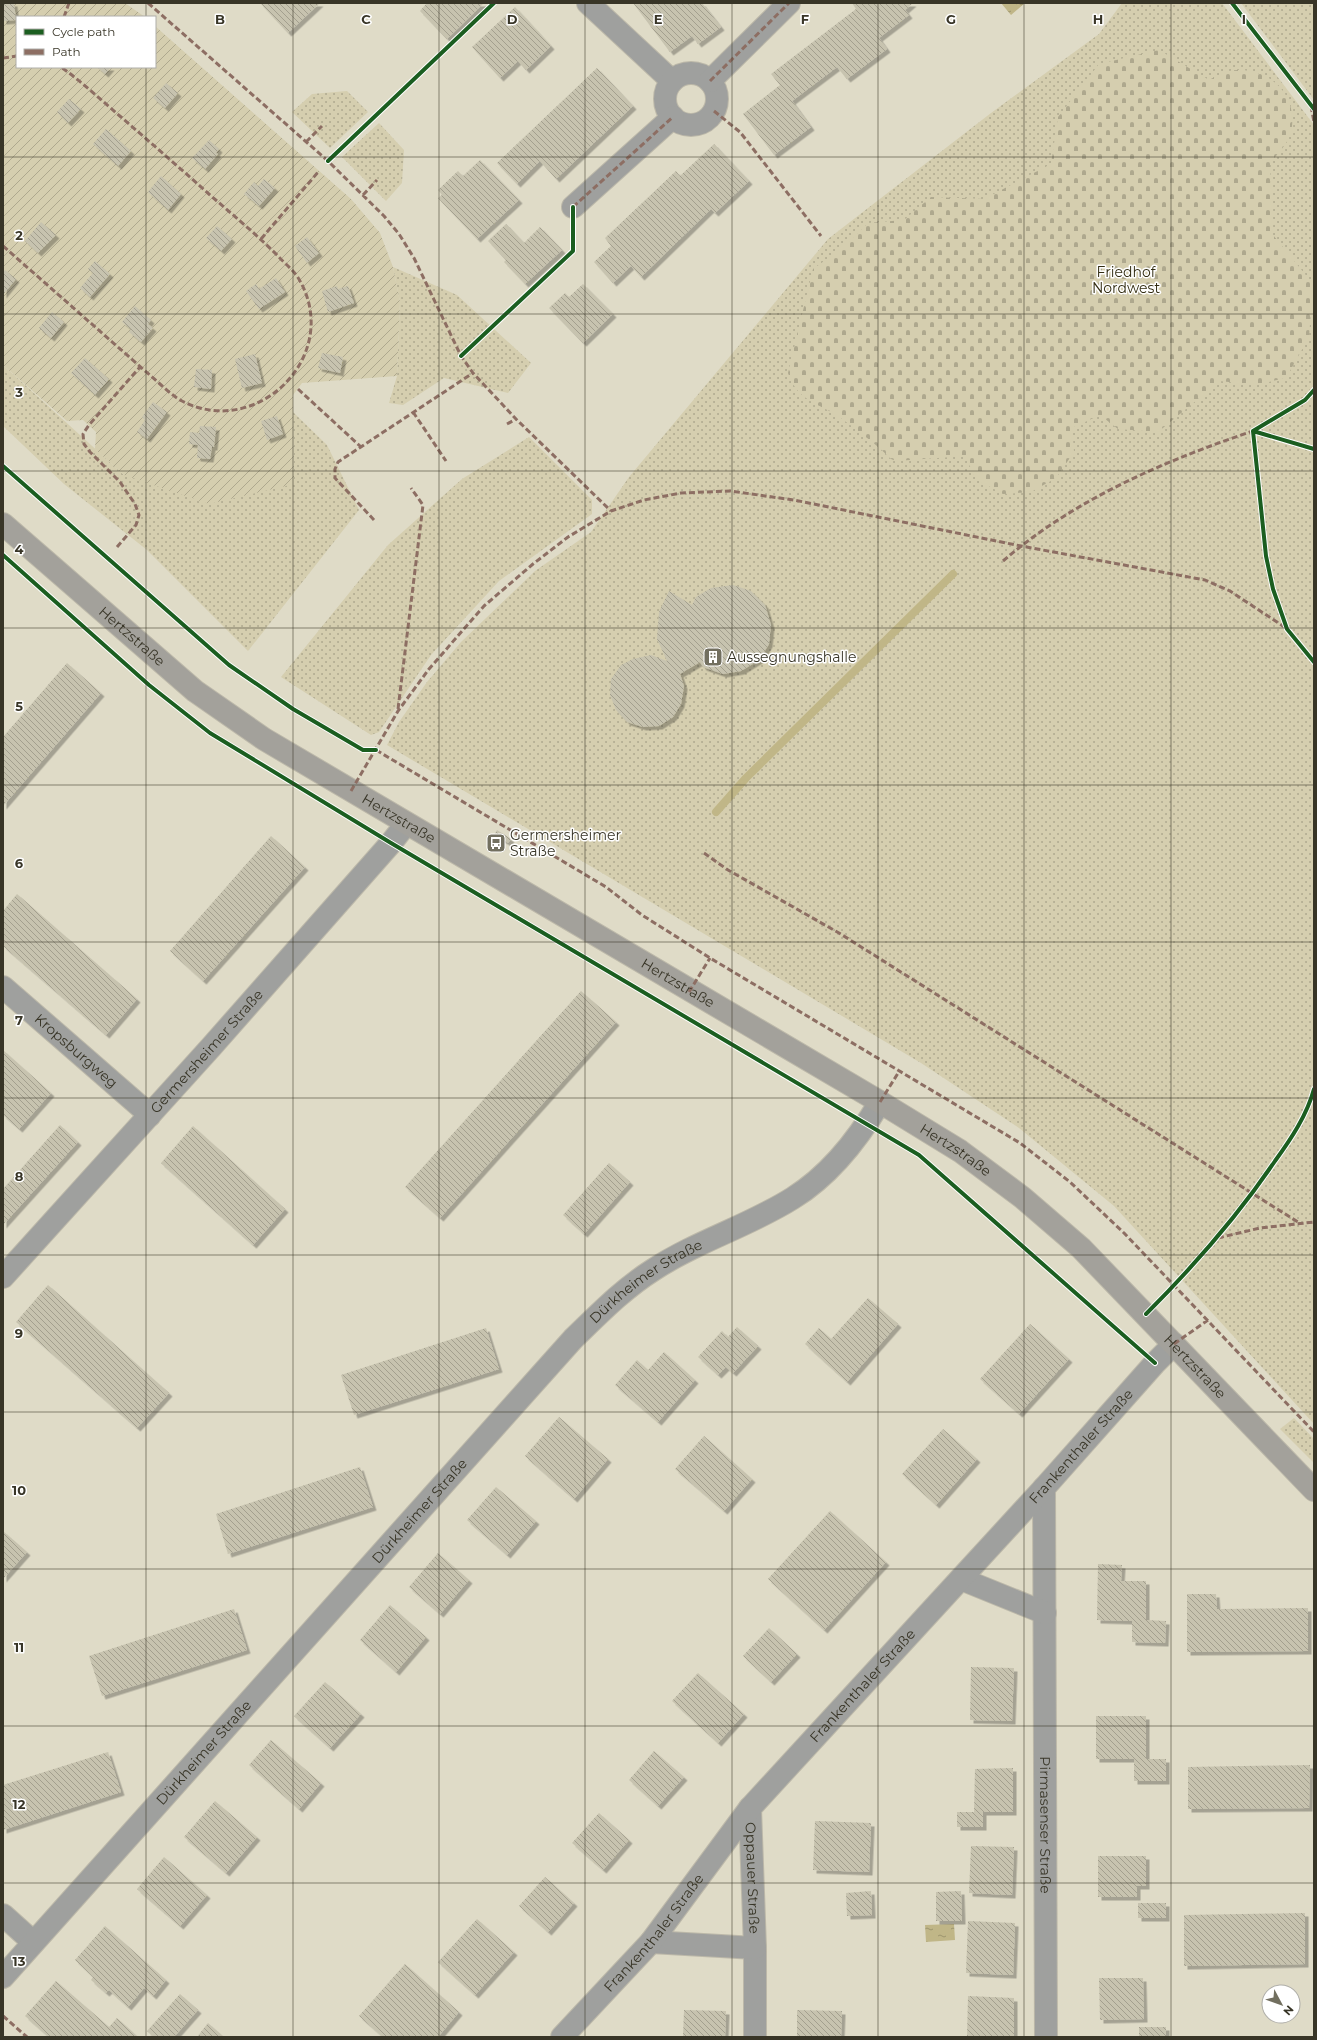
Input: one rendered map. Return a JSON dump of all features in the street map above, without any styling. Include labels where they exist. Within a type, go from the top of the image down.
[{"type":"main road","name":"Hertzstraße","points":[[3,524],[195,691],[264,740],[880,1102],[960,1151],[1023,1198],[1081,1248],[1314,1490]]},
{"type":"street","points":[[588,3],[672,81]]},
{"type":"street","points":[[710,81],[789,3]]},
{"type":"street","points":[[691,72],[705,77],[710,81],[714,87],[717,99],[716,105],[710,116],[704,121],[691,125],[685,124],[673,117],[666,106],[665,99],[668,87],[677,76],[691,72]]},
{"type":"street","points":[[573,206],[673,117]]},
{"type":"street","name":"Germersheimer Straße","points":[[3,1277],[150,1115],[391,843],[406,824]]},
{"type":"street","name":"Kropsburgweg","points":[[3,987],[150,1115]]},
{"type":"street","name":"Dürkheimer Straße","points":[[3,1977],[573,1338],[623,1290],[653,1269],[686,1250],[793,1198],[818,1180],[839,1158],[867,1124],[880,1102]]},
{"type":"street","name":"Frankenthaler Straße","points":[[562,2037],[652,1942],[750,1808],[961,1579],[1155,1363],[1174,1344]]},
{"type":"street","name":"Pirmasenser Straße","points":[[1044,1488],[1046,2037]]},
{"type":"street","points":[[961,1579],[1045,1613]]},
{"type":"street","name":"Oppauer Straße","points":[[750,1808],[755,1948],[755,2037]]},
{"type":"street","points":[[3,1915],[34,1942]]},
{"type":"street","name":"Oppauer Straße","points":[[652,1942],[755,1948]]},
{"type":"green space","points":[[3,3],[125,3],[144,16],[16,16],[16,68],[156,68],[156,27],[351,199],[380,233],[393,267],[400,302],[397,376],[302,383],[293,395],[294,484],[209,504],[124,475],[95,449],[96,432],[83,420],[67,421],[3,365]]},
{"type":"green space","points":[[1122,3],[1222,3],[1314,125],[1314,1424],[1114,1206],[1019,1128],[921,1063],[387,745],[399,722],[427,682],[461,642],[535,571],[591,532],[629,477],[828,239],[991,113],[1099,34]]},
{"type":"green space","points":[[1241,3],[1314,3],[1314,100]]},
{"type":"green space","name":"Friedhof Nordwest","points":[[1159,50],[1209,80],[1229,71],[1242,70],[1265,76],[1283,91],[1289,101],[1292,113],[1291,131],[1284,146],[1270,163],[1273,235],[1313,284],[1309,337],[1286,378],[1255,385],[1220,381],[1158,432],[1118,429],[1100,415],[1072,428],[1074,452],[1056,478],[1031,492],[1003,494],[976,479],[965,456],[896,461],[891,459],[852,426],[838,416],[808,400],[797,390],[788,373],[813,269],[841,249],[868,223],[904,220],[931,197],[984,199],[1051,164],[1058,117],[1099,64]]},
{"type":"green space","points":[[347,91],[368,112],[330,148],[292,112],[312,94]]},
{"type":"green space","points":[[379,123],[404,150],[402,183],[386,201],[342,157]]},
{"type":"green space","points":[[393,267],[457,295],[531,363],[508,393],[444,378],[403,405],[389,403],[397,376],[400,302]]},
{"type":"green space","points":[[3,365],[124,475],[294,484],[293,412],[327,445],[359,510],[248,651],[147,550],[64,484],[3,426]]},
{"type":"green space","points":[[529,437],[592,500],[592,514],[499,581],[431,655],[379,732],[371,735],[281,677],[388,545],[462,479]]},
{"type":"green space","points":[[1294,1418],[1314,1439],[1314,1463],[1280,1429]]},
{"type":"water","points":[[1001,3],[1025,3],[1011,15]]},
{"type":"water","points":[[954,1924],[955,1940],[926,1942],[925,1925]]},
{"type":"building","points":[[3,3],[14,3],[16,20],[3,21]]},
{"type":"building","points":[[260,3],[320,3],[288,33]]},
{"type":"building","points":[[427,3],[484,3],[447,39],[420,11]]},
{"type":"building","points":[[633,3],[702,3],[721,27],[698,44],[692,36],[670,52]]},
{"type":"building","points":[[852,3],[913,3],[905,10],[909,15],[879,38],[887,49],[847,79],[837,67],[792,101],[811,127],[774,155],[743,114],[780,85],[771,74],[856,9]]},
{"type":"building","points":[[515,7],[551,46],[526,70],[518,61],[500,78],[472,47]]},
{"type":"building","points":[[98,68],[110,68],[105,74]]},
{"type":"building","points":[[597,68],[633,106],[556,179],[540,161],[517,184],[497,163]]},
{"type":"building","points":[[166,83],[178,93],[165,108],[153,98]]},
{"type":"building","points":[[69,99],[81,109],[68,123],[57,112]]},
{"type":"building","points":[[106,129],[131,151],[118,166],[93,144]]},
{"type":"building","points":[[209,140],[219,149],[216,153],[218,154],[205,169],[192,158]]},
{"type":"building","points":[[714,144],[749,181],[715,213],[711,209],[641,277],[631,266],[613,283],[594,262],[611,246],[605,238],[676,171],[680,176]]},
{"type":"building","points":[[480,160],[519,200],[477,239],[438,198],[442,195],[438,190],[458,171],[463,176]]},
{"type":"building","points":[[161,176],[181,194],[168,210],[148,192]]},
{"type":"building","points":[[264,179],[275,188],[259,206],[244,194],[254,182],[258,186]]},
{"type":"building","points":[[41,222],[56,235],[38,253],[25,241]]},
{"type":"building","points":[[506,224],[524,243],[540,227],[562,250],[525,284],[504,262],[506,260],[488,241]]},
{"type":"building","points":[[217,226],[232,239],[221,251],[206,238]]},
{"type":"building","points":[[307,237],[319,253],[307,263],[295,246]]},
{"type":"building","points":[[95,261],[110,274],[90,297],[80,288],[93,273],[88,269]]},
{"type":"building","points":[[5,270],[16,279],[3,295],[3,273]]},
{"type":"building","points":[[276,278],[285,292],[259,309],[246,291],[256,284],[259,289]]},
{"type":"building","points":[[583,284],[613,314],[583,343],[549,308],[565,293],[569,297]]},
{"type":"building","points":[[337,286],[338,289],[348,286],[354,303],[328,312],[322,291]]},
{"type":"building","points":[[135,306],[151,320],[148,324],[153,328],[141,342],[129,332],[131,329],[122,322]]},
{"type":"building","points":[[52,312],[64,322],[51,338],[39,328]]},
{"type":"building","points":[[322,353],[343,357],[340,373],[318,368]]},
{"type":"building","points":[[255,354],[262,383],[242,388],[235,359]]},
{"type":"building","points":[[85,358],[109,379],[95,395],[71,373]]},
{"type":"building","points":[[196,369],[212,370],[211,389],[194,387]]},
{"type":"building","points":[[153,402],[167,412],[147,439],[137,432],[145,420],[142,417]]},
{"type":"building","points":[[277,416],[283,434],[267,440],[261,421]]},
{"type":"building","points":[[200,426],[216,427],[214,447],[212,447],[210,459],[197,458],[198,445],[189,444],[190,432],[199,433]]},
{"type":"building","name":"Aussegnungshalle","points":[[733,585],[751,591],[765,605],[771,625],[769,644],[759,660],[741,671],[723,674],[703,667],[700,662],[680,674],[684,686],[681,704],[673,717],[659,726],[643,727],[627,722],[616,710],[610,695],[611,679],[621,665],[633,659],[651,655],[667,661],[657,639],[659,612],[669,591],[692,605],[696,597],[711,588]]},
{"type":"building","points":[[67,663],[101,693],[3,806],[3,737]]},
{"type":"building","points":[[497,830],[511,839],[508,843],[494,835]]},
{"type":"building","points":[[271,836],[305,867],[203,981],[170,951]]},
{"type":"building","points":[[17,894],[137,999],[106,1035],[3,946],[3,911]]},
{"type":"building","points":[[581,991],[616,1022],[440,1218],[405,1187]]},
{"type":"building","points":[[3,1050],[51,1093],[19,1129],[3,1115]]},
{"type":"building","points":[[60,1125],[78,1142],[3,1225],[3,1189]]},
{"type":"building","points":[[193,1126],[285,1209],[253,1245],[161,1163]]},
{"type":"building","points":[[609,1163],[630,1182],[584,1234],[563,1215]]},
{"type":"building","points":[[48,1285],[169,1393],[137,1428],[16,1322]]},
{"type":"building","points":[[868,1298],[898,1324],[847,1382],[805,1344],[819,1328],[831,1339]]},
{"type":"building","points":[[1030,1324],[1069,1359],[1019,1414],[980,1379]]},
{"type":"building","points":[[737,1327],[758,1346],[733,1373],[726,1367],[718,1375],[698,1357],[722,1331],[728,1337]]},
{"type":"building","points":[[486,1328],[499,1369],[354,1415],[341,1375]]},
{"type":"building","points":[[664,1352],[695,1380],[658,1422],[615,1385],[637,1360],[648,1370]]},
{"type":"building","points":[[559,1417],[608,1459],[574,1499],[525,1456]]},
{"type":"building","points":[[943,1429],[977,1459],[936,1505],[902,1474]]},
{"type":"building","points":[[704,1436],[752,1479],[724,1511],[675,1469]]},
{"type":"building","points":[[360,1467],[373,1507],[228,1554],[216,1514]]},
{"type":"building","points":[[496,1487],[536,1521],[507,1555],[467,1520]]},
{"type":"building","points":[[830,1511],[886,1562],[824,1630],[768,1579]]},
{"type":"building","points":[[3,1531],[27,1552],[3,1579]]},
{"type":"building","points":[[438,1553],[469,1580],[440,1614],[409,1587]]},
{"type":"building","points":[[1098,1564],[1122,1565],[1121,1581],[1146,1581],[1146,1620],[1166,1621],[1165,1643],[1132,1642],[1132,1621],[1097,1620]]},
{"type":"building","points":[[1187,1594],[1216,1594],[1217,1609],[1308,1608],[1308,1651],[1187,1652]]},
{"type":"building","points":[[390,1605],[426,1637],[396,1672],[360,1640]]},
{"type":"building","points":[[234,1609],[247,1650],[102,1696],[89,1656]]},
{"type":"building","points":[[769,1628],[797,1654],[771,1682],[743,1656]]},
{"type":"building","points":[[971,1667],[1014,1668],[1012,1721],[970,1720]]},
{"type":"building","points":[[698,1673],[744,1714],[718,1743],[672,1701]]},
{"type":"building","points":[[325,1682],[361,1714],[330,1748],[294,1716]]},
{"type":"building","points":[[1096,1716],[1146,1716],[1146,1759],[1166,1759],[1166,1781],[1134,1781],[1134,1759],[1096,1759]]},
{"type":"building","points":[[271,1740],[321,1783],[299,1809],[249,1765]]},
{"type":"building","points":[[654,1751],[684,1777],[658,1806],[629,1780]]},
{"type":"building","points":[[108,1752],[121,1792],[3,1830],[3,1785]]},
{"type":"building","points":[[1310,1765],[1309,1808],[1188,1809],[1188,1767]]},
{"type":"building","points":[[1013,1768],[1013,1812],[983,1812],[983,1827],[957,1827],[957,1812],[974,1812],[975,1769]]},
{"type":"building","points":[[215,1801],[257,1837],[226,1873],[184,1837]]},
{"type":"building","points":[[599,1813],[629,1840],[603,1870],[572,1843]]},
{"type":"building","points":[[815,1821],[871,1823],[869,1872],[813,1870]]},
{"type":"building","points":[[971,1846],[1014,1847],[1012,1895],[969,1893]]},
{"type":"building","points":[[1098,1856],[1146,1856],[1146,1886],[1137,1886],[1137,1897],[1098,1897]]},
{"type":"building","points":[[164,1857],[207,1895],[180,1926],[137,1889]]},
{"type":"building","points":[[545,1877],[574,1903],[548,1932],[519,1906]]},
{"type":"building","points":[[871,1891],[872,1915],[847,1916],[846,1893]]},
{"type":"building","points":[[961,1891],[962,1921],[936,1921],[936,1892]]},
{"type":"building","points":[[1138,1903],[1166,1903],[1166,1918],[1138,1918]]},
{"type":"building","points":[[1305,1913],[1305,1964],[1184,1966],[1184,1915]]},
{"type":"building","points":[[477,1919],[514,1952],[475,1995],[438,1962]]},
{"type":"building","points":[[968,1921],[1015,1923],[1013,1975],[966,1973]]},
{"type":"building","points":[[105,1926],[166,1980],[153,1996],[144,1988],[128,2007],[109,1990],[106,1993],[91,1980],[93,1977],[75,1960]]},
{"type":"building","points":[[405,1964],[459,2012],[438,2037],[383,2037],[359,2016]]},
{"type":"building","points":[[1099,1978],[1143,1978],[1144,2019],[1100,2020]]},
{"type":"building","points":[[56,1981],[109,2027],[117,2018],[138,2037],[49,2037],[25,2016]]},
{"type":"building","points":[[180,1994],[198,2010],[174,2037],[154,2037],[147,2031]]},
{"type":"building","points":[[968,1996],[1014,1998],[1014,2037],[967,2037]]},
{"type":"building","points":[[684,2010],[726,2011],[725,2037],[683,2037]]},
{"type":"building","points":[[797,2010],[842,2011],[841,2037],[797,2037]]},
{"type":"building","points":[[208,2023],[224,2037],[197,2037]]},
{"type":"building","points":[[1139,2027],[1166,2027],[1166,2037],[1139,2037]]},
{"type":"waterway","points":[[716,812],[746,778],[953,574]]},
{"type":"marked path","points":[[64,16],[69,3]]},
{"type":"marked path","points":[[148,3],[328,161],[384,216],[399,234],[414,258],[461,356],[473,373],[516,419],[611,511]]},
{"type":"marked path","points":[[710,81],[789,3]]},
{"type":"marked path","points":[[3,58],[16,56]]},
{"type":"marked path","points":[[3,246],[173,395],[182,401],[210,410],[238,409],[263,400],[285,384],[301,362],[310,337],[310,309],[300,281],[293,271],[244,225],[91,91],[62,68]]},
{"type":"marked path","points":[[1311,106],[1314,122]]},
{"type":"marked path","points":[[714,111],[740,132],[821,236]]},
{"type":"marked path","points":[[573,207],[673,117]]},
{"type":"marked path","points":[[306,142],[322,126]]},
{"type":"marked path","points":[[261,239],[319,171]]},
{"type":"marked path","points":[[363,195],[377,180]]},
{"type":"marked path","points":[[117,547],[136,525],[139,515],[135,504],[120,482],[84,444],[83,434],[89,425],[140,367]]},
{"type":"marked path","points":[[374,520],[335,478],[335,469],[338,462],[473,373]]},
{"type":"marked path","points":[[298,389],[360,446]]},
{"type":"marked path","points":[[413,412],[446,461]]},
{"type":"marked path","points":[[507,424],[516,419]]},
{"type":"marked path","points":[[1003,561],[1060,519],[1122,484],[1187,455],[1253,431]]},
{"type":"marked path","points":[[398,709],[423,505],[411,488]]},
{"type":"marked path","points":[[351,791],[398,711],[429,669],[484,606],[533,564],[568,537],[611,511],[644,500],[681,493],[730,491],[794,500],[1021,546],[1205,580],[1230,591],[1286,628]]},
{"type":"marked path","points":[[376,750],[606,887],[642,915],[710,958],[1020,1143],[1070,1182],[1124,1233],[1314,1432]]},
{"type":"marked path","points":[[704,853],[728,870],[839,933],[1301,1224]]},
{"type":"marked path","points":[[689,992],[710,958]]},
{"type":"marked path","points":[[880,1102],[900,1070]]},
{"type":"marked path","points":[[1218,1238],[1260,1228],[1314,1222]]},
{"type":"marked path","points":[[1174,1344],[1208,1320]]},
{"type":"marked path","points":[[3,2016],[27,2037]]},
{"type":"cycle path","points":[[328,161],[494,3]]},
{"type":"cycle path","points":[[1232,3],[1314,109]]},
{"type":"cycle path","points":[[461,356],[573,251],[573,207]]},
{"type":"cycle path","points":[[1314,390],[1305,400],[1253,431],[1266,556],[1273,589],[1287,629],[1314,662]]},
{"type":"cycle path","points":[[1253,431],[1314,449]]},
{"type":"cycle path","points":[[3,466],[229,665],[293,709],[363,750],[376,750]]},
{"type":"cycle path","points":[[3,555],[149,685],[210,733],[391,843],[919,1155],[1155,1363]]},
{"type":"cycle path","points":[[1146,1314],[1181,1278],[1230,1222],[1260,1182],[1293,1135],[1303,1117],[1314,1089]]},
{"type":"place","name":"Aussegnungshalle","points":[[713,657]]},
{"type":"place","name":"Germersheimer Straße","points":[[496,843]]}]
